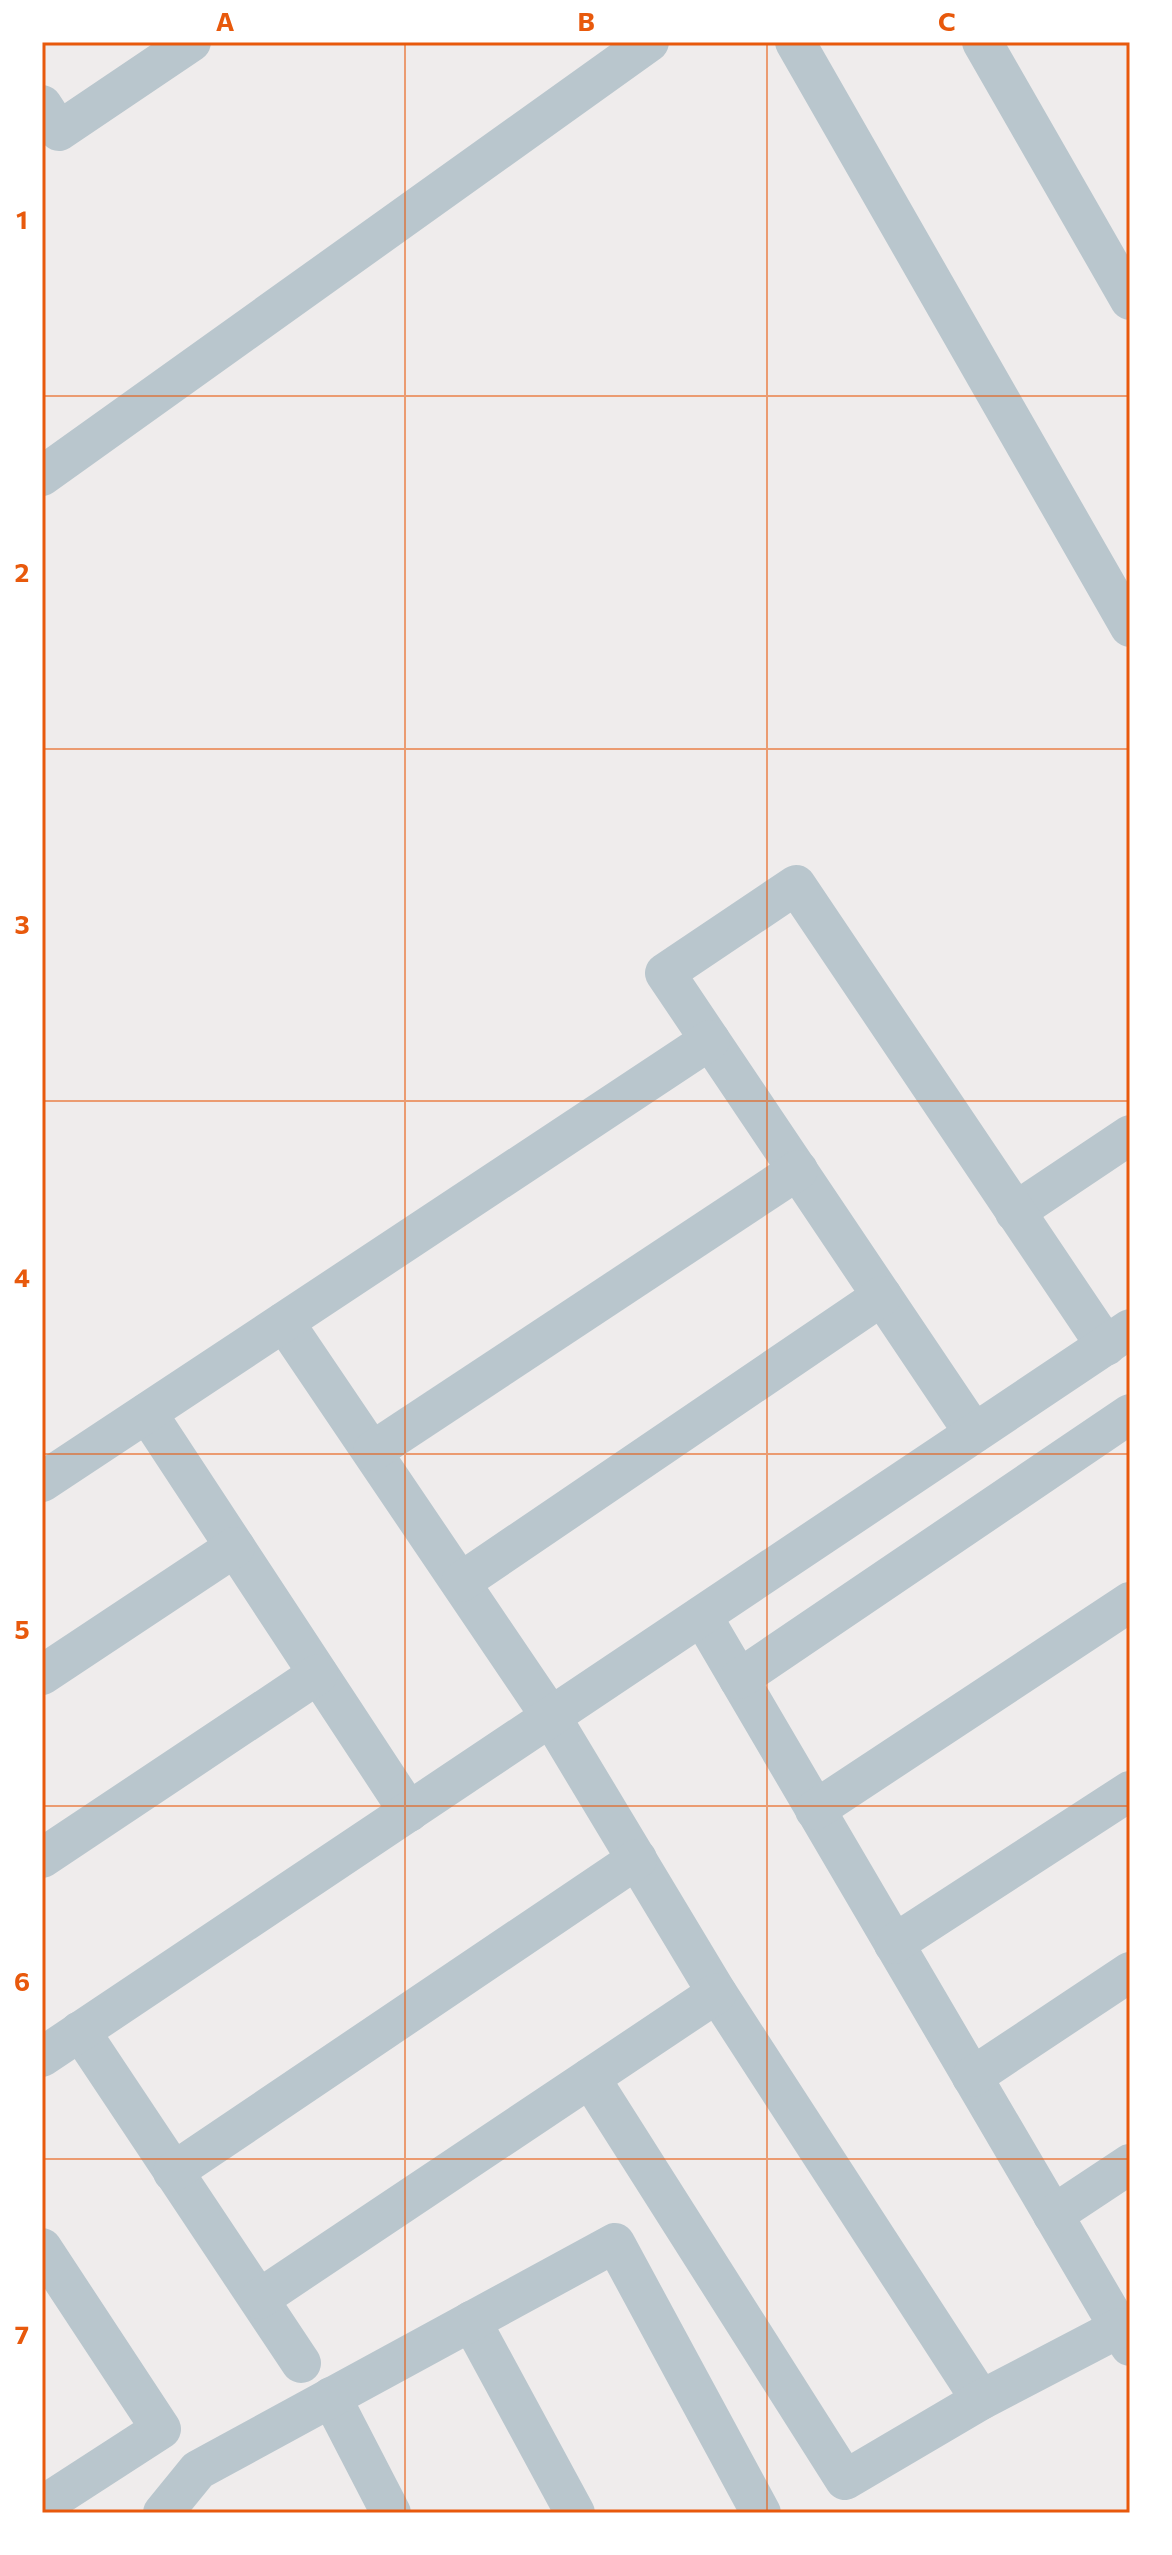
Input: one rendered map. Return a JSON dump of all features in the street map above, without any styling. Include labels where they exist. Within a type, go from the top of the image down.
[{"type":"street","points":[[42,105],[59,131],[191,42]]},
{"type":"street","points":[[982,42],[1130,300]]},
{"type":"street","points":[[42,476],[643,44]]},
{"type":"street","points":[[803,45],[1128,618]]},
{"type":"street","points":[[42,2057],[1118,1337],[1015,1212],[796,885],[665,973],[974,1433]]},
{"type":"street","points":[[42,1482],[710,1040]]},
{"type":"street","points":[[1015,1212],[1130,1135]]},
{"type":"street","points":[[373,1451],[798,1170]]},
{"type":"street","points":[[461,1582],[882,1296]]},
{"type":"street","points":[[284,1322],[551,1717],[717,1993],[981,2400]]},
{"type":"street","points":[[147,1413],[409,1812]]},
{"type":"street","points":[[739,1679],[1130,1414]]},
{"type":"street","points":[[42,1675],[235,1547]]},
{"type":"street","points":[[815,1810],[1130,1602]]},
{"type":"street","points":[[590,2078],[845,2480],[981,2400],[1124,2337],[702,1616]]},
{"type":"street","points":[[42,1858],[318,1674]]},
{"type":"street","points":[[894,1944],[1130,1791]]},
{"type":"street","points":[[173,2172],[637,1859]]},
{"type":"street","points":[[972,2077],[1130,1972]]},
{"type":"street","points":[[259,2299],[717,1993]]},
{"type":"street","points":[[80,2031],[301,2363]]},
{"type":"street","points":[[1053,2215],[1130,2164]]},
{"type":"street","points":[[163,2513],[197,2498],[198,2470],[615,2243],[761,2513]]},
{"type":"street","points":[[42,2248],[161,2429],[42,2506]]},
{"type":"street","points":[[471,2321],[575,2513]]},
{"type":"street","points":[[331,2397],[391,2513]]}]
